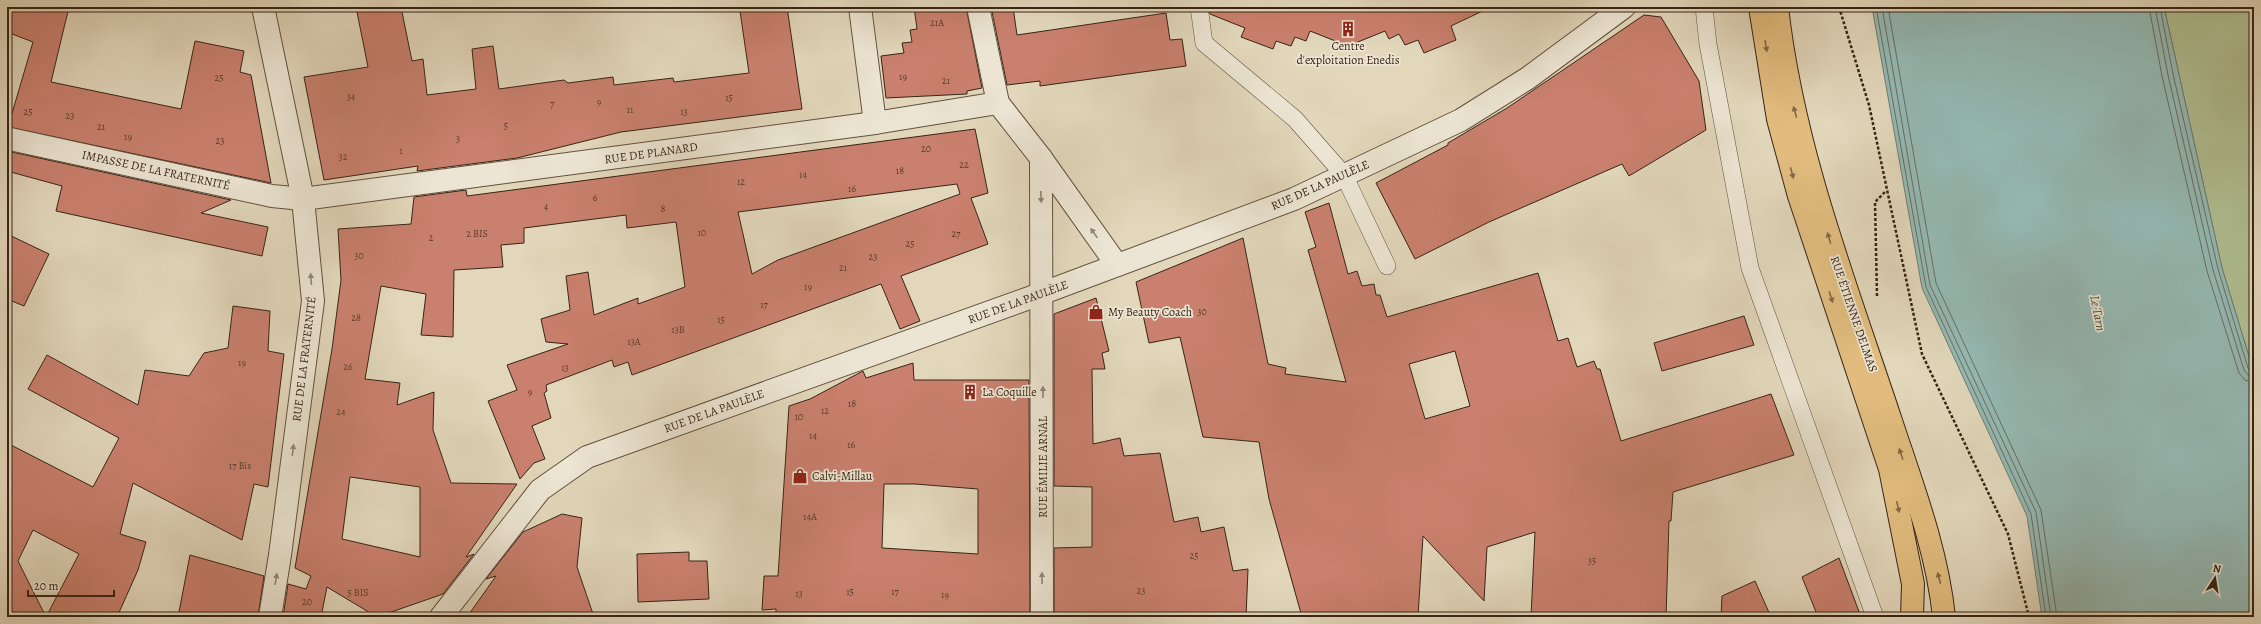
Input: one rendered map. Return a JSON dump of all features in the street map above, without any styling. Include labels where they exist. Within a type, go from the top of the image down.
[{"type":"main road","name":"RUE ÉTIENNE DELMAS","points":[[1764,9],[1778,119],[1799,196],[1890,469],[1913,584],[1912,617]]},
{"type":"main road","name":"RUE ÉTIENNE DELMAS","points":[[1764,9],[1780,38],[1793,104],[1838,270],[1925,526],[1941,588],[1944,617]]},
{"type":"street","name":"RUE DE LA FRATERNITÉ","points":[[263,7],[303,199],[313,301],[280,555],[270,617]]},
{"type":"street","points":[[860,7],[875,123]]},
{"type":"street","points":[[978,7],[998,103],[1041,158],[1117,265]]},
{"type":"street","name":"RUE DE LA PAULÈLE","points":[[441,617],[540,490],[587,457],[1043,293],[1294,199],[1461,120],[1528,78],[1624,7]]},
{"type":"street","name":"RUE DE PLANARD","points":[[303,199],[875,123],[998,103]]},
{"type":"street","name":"IMPASSE DE LA FRATERNITÉ","points":[[10,139],[272,196],[303,199]]},
{"type":"street","name":"RUE ÉMILIE ARNAL","points":[[1041,158],[1043,293],[1042,617]]},
{"type":"lane","points":[[1199,7],[1204,43],[1295,119],[1344,175],[1387,266]]},
{"type":"lane","points":[[1704,7],[1708,44],[1750,268],[1875,617]]},
{"type":"path","points":[[1839,7],[1869,105],[1886,191],[1922,354],[2008,534],[2029,617]]},
{"type":"path","points":[[1876,300],[1875,202],[1886,191]]},
{"type":"green space","points":[[2164,7],[2254,7],[2254,373],[2222,268]]},
{"type":"water","name":"Le Tarn","points":[[1872,7],[2164,7],[2222,268],[2254,373],[2254,617],[2042,617],[2027,516],[1922,288]]},
{"type":"building","points":[[7,7],[69,7],[51,82],[181,109],[195,41],[244,51],[240,72],[251,75],[271,183],[8,127],[33,42],[7,32]]},
{"type":"building","points":[[356,7],[401,7],[412,61],[423,59],[427,95],[476,89],[472,49],[493,46],[499,89],[564,80],[568,83],[613,77],[614,85],[673,78],[674,82],[749,73],[740,11],[787,7],[802,109],[621,132],[517,158],[417,171],[418,166],[324,180],[304,77],[368,67]]},
{"type":"building","points":[[914,7],[966,7],[982,88],[967,91],[967,94],[886,98],[881,56],[904,53],[902,43],[912,42],[910,30],[917,29]]},
{"type":"building","points":[[991,7],[1013,7],[1017,35],[1166,13],[1170,40],[1182,39],[1186,66],[1040,86],[1040,81],[1007,85]]},
{"type":"building","name":"Centre d'exploitation Enedis","points":[[1209,7],[1491,7],[1451,26],[1456,40],[1424,53],[1418,40],[1405,45],[1399,34],[1389,39],[1385,31],[1348,46],[1310,31],[1306,41],[1295,37],[1291,46],[1276,41],[1273,49],[1241,37],[1245,28],[1210,14]]},
{"type":"building","points":[[1644,15],[1661,17],[1699,81],[1706,130],[1629,176],[1622,164],[1489,222],[1415,259],[1376,183],[1448,145],[1448,143],[1507,108]]},
{"type":"building","points":[[975,129],[988,193],[971,198],[988,244],[901,276],[920,321],[900,329],[881,284],[632,375],[628,362],[614,367],[612,360],[546,385],[547,391],[544,393],[551,418],[532,426],[545,459],[534,463],[520,479],[488,401],[517,390],[507,365],[568,344],[546,342],[541,319],[570,310],[566,276],[588,272],[594,315],[638,298],[638,304],[685,287],[676,222],[627,228],[626,215],[524,228],[524,243],[501,245],[503,267],[454,270],[453,337],[421,335],[426,294],[381,286],[365,379],[400,383],[397,405],[434,392],[433,430],[451,483],[517,484],[466,557],[474,554],[443,594],[377,617],[327,587],[321,617],[283,617],[288,584],[306,589],[311,576],[295,568],[332,349],[341,280],[338,229],[411,224],[414,197],[466,190],[467,196]],"holes":[[[957,184],[960,194],[778,260],[752,274],[738,212]],[[350,477],[420,487],[420,557],[342,539]]]},
{"type":"building","points":[[7,151],[231,200],[201,213],[268,227],[262,256],[56,211],[62,186],[7,171]]},
{"type":"building","points":[[1329,203],[1348,274],[1357,271],[1362,286],[1374,284],[1376,295],[1380,295],[1387,317],[1538,273],[1558,341],[1568,338],[1577,367],[1594,361],[1597,369],[1600,369],[1621,441],[1771,394],[1794,455],[1673,492],[1671,521],[1669,521],[1666,617],[1531,617],[1535,532],[1487,547],[1484,601],[1423,536],[1418,617],[1302,617],[1269,499],[1259,442],[1203,437],[1180,337],[1149,343],[1136,282],[1243,238],[1268,364],[1286,368],[1285,374],[1346,382],[1308,250],[1316,247],[1305,212]],"holes":[[[1455,351],[1470,406],[1425,419],[1409,364]]]},
{"type":"building","points":[[7,234],[49,254],[24,306],[7,299]]},
{"type":"building","points":[[1096,298],[1109,351],[1102,353],[1105,369],[1092,369],[1093,444],[1120,438],[1124,456],[1160,453],[1174,522],[1198,517],[1201,532],[1224,527],[1233,571],[1248,569],[1246,617],[1054,617],[1054,548],[1092,547],[1092,487],[1054,486],[1054,314]]},
{"type":"building","points":[[233,306],[270,311],[268,351],[284,354],[268,487],[254,484],[242,540],[133,483],[120,534],[146,542],[138,570],[117,617],[46,617],[7,617],[7,443],[93,487],[119,438],[28,389],[47,355],[138,405],[145,370],[189,376],[204,353],[228,348]],"holes":[[[33,530],[79,554],[46,617],[18,561]]]},
{"type":"building","points":[[1744,316],[1754,345],[1662,371],[1654,343]]},
{"type":"building","points":[[913,363],[914,380],[1029,380],[1030,617],[805,617],[776,616],[776,609],[762,610],[764,576],[778,576],[789,406],[810,399],[863,371],[866,378]],"holes":[[[884,484],[915,484],[978,489],[978,554],[882,548]]]},
{"type":"building","points":[[562,514],[582,518],[577,567],[594,617],[467,617],[496,576],[486,579],[523,532]]},
{"type":"building","points":[[689,552],[689,561],[707,561],[709,599],[638,602],[637,554]]},
{"type":"building","points":[[190,555],[264,576],[258,617],[178,617]]},
{"type":"building","points":[[1839,558],[1861,617],[1818,617],[1802,577]]},
{"type":"building","points":[[1755,581],[1771,617],[1721,617],[1722,596]]},
{"type":"place","name":"Centre d'exploitation Enedis","points":[[1348,29]]},
{"type":"place","name":"My Beauty Coach","points":[[1096,312]]},
{"type":"place","name":"La Coquille","points":[[970,392]]},
{"type":"place","name":"Calvi-Millau","points":[[800,476]]}]
